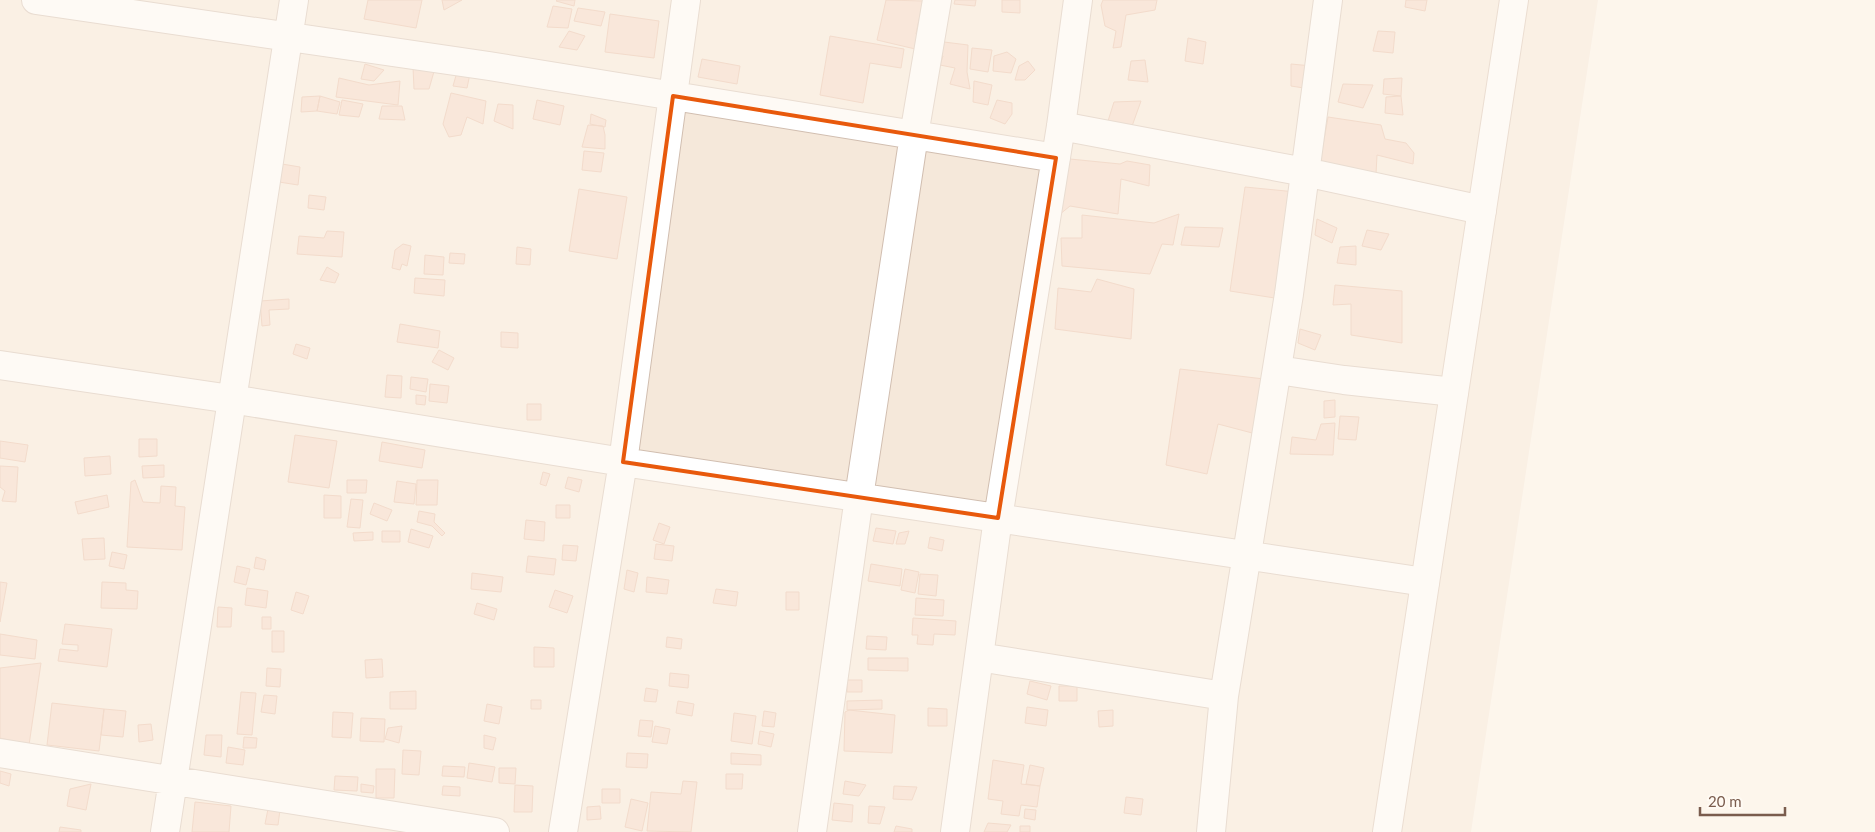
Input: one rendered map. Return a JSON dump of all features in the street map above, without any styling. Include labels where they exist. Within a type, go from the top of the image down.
[{"type":"street","points":[[36,0],[673,96],[1056,158]]},
{"type":"street","points":[[164,832],[294,0]]},
{"type":"street","points":[[563,832],[623,462],[686,0]]},
{"type":"street","points":[[812,832],[858,497],[914,135],[937,0]]},
{"type":"street","points":[[956,832],[998,518],[1061,126],[1078,0]]},
{"type":"street","points":[[1211,832],[1224,696],[1278,370],[1328,0]]},
{"type":"street","points":[[1387,832],[1514,0]]},
{"type":"street","points":[[1061,126],[1305,172],[1482,210]]},
{"type":"street","points":[[0,365],[232,399],[623,462],[1425,582]]},
{"type":"street","points":[[1278,370],[1344,380],[1454,392]]},
{"type":"street","points":[[980,657],[1224,696]]},
{"type":"street","points":[[0,753],[495,832]]},
{"type":"highlighted area","points":[[673,96],[1056,158],[998,518],[623,462]]},
{"type":"shaded area","points":[[0,0],[1598,0],[1471,832],[0,832]]},
{"type":"building","points":[[368,0],[422,0],[416,28],[364,19]]},
{"type":"building","points":[[442,0],[462,0],[444,10]]},
{"type":"building","points":[[575,0],[574,6],[556,1]]},
{"type":"building","points":[[886,0],[923,1],[916,34],[930,43],[928,52],[877,40]]},
{"type":"building","points":[[955,0],[976,0],[975,6],[954,4]]},
{"type":"building","points":[[1002,0],[1020,0],[1020,13],[1002,12]]},
{"type":"building","points":[[1103,0],[1157,0],[1155,10],[1126,15],[1121,47],[1113,48],[1116,31],[1105,26],[1101,5]]},
{"type":"building","points":[[1406,0],[1427,0],[1425,11],[1405,7]]},
{"type":"building","points":[[553,6],[572,9],[568,28],[547,27]]},
{"type":"building","points":[[578,8],[605,12],[601,26],[574,21]]},
{"type":"building","points":[[610,14],[659,21],[654,58],[605,52]]},
{"type":"building","points":[[569,31],[585,36],[577,50],[559,47]]},
{"type":"building","points":[[1378,31],[1395,32],[1393,53],[1373,51]]},
{"type":"building","points":[[830,36],[904,49],[901,68],[870,63],[863,103],[820,95]]},
{"type":"building","points":[[1188,38],[1206,42],[1203,64],[1185,61]]},
{"type":"building","points":[[936,41],[968,45],[967,72],[970,89],[950,84],[955,68],[940,65],[943,56],[935,55]]},
{"type":"building","points":[[972,48],[992,50],[988,72],[970,69]]},
{"type":"building","points":[[1007,52],[1016,59],[1011,73],[993,71],[994,56]]},
{"type":"building","points":[[702,59],[740,66],[737,84],[698,77]]},
{"type":"building","points":[[1145,60],[1148,82],[1128,80],[1131,61]]},
{"type":"building","points":[[1028,61],[1035,70],[1025,80],[1015,80],[1019,66]]},
{"type":"building","points":[[365,64],[384,70],[374,81],[361,79]]},
{"type":"building","points":[[1291,64],[1312,66],[1310,89],[1291,86]]},
{"type":"building","points":[[413,67],[435,68],[429,89],[414,89]]},
{"type":"building","points":[[471,69],[467,88],[453,86],[457,72]]},
{"type":"building","points":[[339,78],[369,85],[400,81],[398,105],[336,97]]},
{"type":"building","points":[[1402,78],[1401,96],[1383,94],[1384,79]]},
{"type":"building","points":[[974,81],[992,85],[988,105],[973,102]]},
{"type":"building","points":[[1343,84],[1373,85],[1363,108],[1338,102]]},
{"type":"building","points":[[451,93],[486,101],[483,124],[467,117],[461,135],[449,137],[443,124]]},
{"type":"building","points":[[320,96],[317,111],[301,112],[302,97]]},
{"type":"building","points":[[320,96],[340,102],[337,114],[317,111]]},
{"type":"building","points":[[1401,96],[1403,115],[1385,113],[1386,97]]},
{"type":"building","points":[[342,100],[363,104],[359,117],[339,115]]},
{"type":"building","points":[[537,100],[564,106],[560,125],[533,119]]},
{"type":"building","points":[[997,100],[1012,103],[1012,114],[1005,124],[990,118]]},
{"type":"building","points":[[1141,101],[1131,129],[1108,121],[1114,102]]},
{"type":"building","points":[[498,104],[513,105],[513,129],[494,121]]},
{"type":"building","points":[[382,106],[402,106],[405,120],[379,119]]},
{"type":"building","points":[[591,114],[606,120],[605,127],[590,124]]},
{"type":"building","points":[[1328,117],[1381,125],[1385,139],[1406,143],[1414,153],[1413,164],[1377,155],[1376,174],[1319,168]]},
{"type":"building","points":[[588,125],[603,126],[605,149],[582,147]]},
{"type":"building","points":[[584,151],[604,153],[601,172],[582,170]]},
{"type":"building","points":[[1070,159],[1120,164],[1127,161],[1150,165],[1149,186],[1121,179],[1118,214],[1070,206],[1059,215]]},
{"type":"building","points":[[282,164],[300,167],[298,185],[279,182]]},
{"type":"building","points":[[1245,187],[1296,192],[1281,299],[1230,291]]},
{"type":"building","points":[[579,189],[627,197],[617,259],[569,251]]},
{"type":"building","points":[[309,195],[326,197],[324,210],[308,208]]},
{"type":"building","points":[[1179,214],[1173,245],[1162,244],[1150,274],[1062,266],[1061,238],[1082,238],[1082,215],[1154,223]]},
{"type":"building","points":[[1317,219],[1337,228],[1332,243],[1315,235]]},
{"type":"building","points":[[1185,227],[1223,228],[1219,247],[1181,245]]},
{"type":"building","points":[[1367,230],[1389,234],[1381,250],[1362,246]]},
{"type":"building","points":[[327,231],[344,232],[342,257],[297,254],[299,236],[324,238]]},
{"type":"building","points":[[403,244],[411,246],[407,266],[402,264],[400,270],[392,268],[395,250]]},
{"type":"building","points":[[1356,246],[1356,265],[1337,263],[1340,247]]},
{"type":"building","points":[[517,247],[531,249],[530,265],[516,264]]},
{"type":"building","points":[[450,253],[465,254],[464,264],[449,263]]},
{"type":"building","points":[[425,255],[444,257],[443,275],[424,274]]},
{"type":"building","points":[[327,267],[339,274],[335,283],[320,280]]},
{"type":"building","points":[[415,278],[445,280],[444,296],[414,293]]},
{"type":"building","points":[[1097,279],[1134,289],[1131,339],[1055,329],[1058,288],[1091,292]]},
{"type":"building","points":[[1335,285],[1402,291],[1402,343],[1351,335],[1351,304],[1333,305]]},
{"type":"building","points":[[289,299],[289,309],[269,310],[270,325],[262,326],[260,301]]},
{"type":"building","points":[[400,324],[440,331],[438,348],[397,342]]},
{"type":"building","points":[[1300,329],[1321,335],[1315,350],[1298,343]]},
{"type":"building","points":[[501,332],[518,333],[518,348],[501,347]]},
{"type":"building","points":[[296,344],[310,348],[307,359],[293,354]]},
{"type":"building","points":[[439,350],[454,358],[448,370],[432,362]]},
{"type":"building","points":[[1180,369],[1264,379],[1256,434],[1218,424],[1207,474],[1166,465]]},
{"type":"building","points":[[387,375],[402,376],[401,398],[385,397]]},
{"type":"building","points":[[411,377],[428,379],[426,392],[410,389]]},
{"type":"building","points":[[430,384],[449,386],[447,403],[429,401]]},
{"type":"building","points":[[416,395],[426,396],[425,405],[416,404]]},
{"type":"building","points":[[1335,400],[1335,417],[1324,418],[1324,401]]},
{"type":"building","points":[[527,404],[541,404],[541,420],[527,420]]},
{"type":"building","points":[[1340,416],[1359,417],[1356,440],[1338,439]]},
{"type":"building","points":[[1335,423],[1333,455],[1290,454],[1292,437],[1316,440],[1321,424]]},
{"type":"building","points":[[295,435],[337,441],[329,488],[288,482]]},
{"type":"building","points":[[139,439],[157,439],[157,456],[139,457]]},
{"type":"building","points":[[0,441],[28,445],[25,462],[0,458]]},
{"type":"building","points":[[382,442],[425,450],[422,468],[379,461]]},
{"type":"building","points":[[110,456],[111,474],[85,476],[84,458]]},
{"type":"building","points":[[164,465],[164,477],[143,478],[142,466]]},
{"type":"building","points":[[0,466],[18,467],[16,502],[2,501],[5,491],[0,487]]},
{"type":"building","points":[[543,472],[550,474],[546,486],[540,484]]},
{"type":"building","points":[[568,477],[582,480],[579,492],[565,488]]},
{"type":"building","points":[[135,480],[143,502],[160,503],[161,486],[176,487],[175,506],[185,507],[182,550],[127,547],[131,482]]},
{"type":"building","points":[[347,480],[367,480],[366,493],[347,493]]},
{"type":"building","points":[[417,480],[438,480],[437,505],[416,505]]},
{"type":"building","points":[[397,481],[416,484],[414,504],[394,502]]},
{"type":"building","points":[[107,495],[109,507],[78,514],[75,502]]},
{"type":"building","points":[[324,495],[341,496],[341,518],[324,518]]},
{"type":"building","points":[[351,499],[363,500],[360,528],[347,527]]},
{"type":"building","points":[[374,503],[392,510],[387,521],[370,514]]},
{"type":"building","points":[[556,505],[570,505],[570,518],[556,518]]},
{"type":"building","points":[[419,511],[435,514],[434,522],[445,533],[442,536],[432,526],[417,522]]},
{"type":"building","points":[[526,520],[545,522],[544,541],[524,539]]},
{"type":"building","points":[[659,523],[670,527],[664,544],[653,540]]},
{"type":"building","points":[[876,528],[896,531],[893,544],[873,541]]},
{"type":"building","points":[[411,529],[433,536],[429,548],[408,542]]},
{"type":"building","points":[[382,531],[400,531],[400,542],[382,542]]},
{"type":"building","points":[[909,531],[905,544],[896,544],[899,533]]},
{"type":"building","points":[[373,532],[373,540],[354,541],[353,533]]},
{"type":"building","points":[[930,537],[944,540],[942,551],[928,548]]},
{"type":"building","points":[[104,538],[105,559],[84,560],[82,539]]},
{"type":"building","points":[[656,544],[674,546],[672,561],[654,559]]},
{"type":"building","points":[[563,545],[578,546],[576,561],[562,560]]},
{"type":"building","points":[[112,552],[127,555],[124,569],[109,566]]},
{"type":"building","points":[[528,556],[556,559],[554,575],[526,572]]},
{"type":"building","points":[[256,557],[266,560],[264,570],[254,568]]},
{"type":"building","points":[[871,564],[902,569],[900,586],[868,581]]},
{"type":"building","points":[[237,566],[250,569],[246,585],[234,582]]},
{"type":"building","points":[[905,569],[919,572],[915,593],[901,590]]},
{"type":"building","points":[[627,570],[638,573],[634,592],[624,589]]},
{"type":"building","points":[[472,573],[503,577],[501,592],[471,589]]},
{"type":"building","points":[[920,574],[938,575],[936,596],[918,594]]},
{"type":"building","points":[[647,577],[669,580],[667,594],[646,592]]},
{"type":"building","points":[[0,582],[7,583],[0,622]]},
{"type":"building","points":[[102,582],[126,583],[126,590],[138,591],[137,609],[101,608]]},
{"type":"building","points":[[247,588],[268,591],[266,608],[245,605]]},
{"type":"building","points":[[716,589],[738,592],[736,606],[713,603]]},
{"type":"building","points":[[555,590],[573,596],[567,613],[549,607]]},
{"type":"building","points":[[296,592],[309,596],[303,614],[291,610]]},
{"type":"building","points":[[786,592],[799,592],[799,610],[786,610]]},
{"type":"building","points":[[916,598],[944,600],[943,616],[915,615]]},
{"type":"building","points":[[477,603],[497,609],[494,620],[474,614]]},
{"type":"building","points":[[218,607],[232,608],[231,627],[217,627]]},
{"type":"building","points":[[262,617],[271,617],[271,629],[262,629]]},
{"type":"building","points":[[913,618],[956,621],[955,635],[934,634],[933,645],[917,644],[918,635],[912,635]]},
{"type":"building","points":[[65,624],[112,629],[107,667],[58,661],[60,649],[78,651],[78,645],[62,644]]},
{"type":"building","points":[[272,631],[284,631],[284,652],[272,652]]},
{"type":"building","points":[[0,634],[37,640],[35,659],[0,655]]},
{"type":"building","points":[[867,636],[887,637],[886,650],[866,649]]},
{"type":"building","points":[[667,637],[682,639],[681,649],[666,647]]},
{"type":"building","points":[[534,647],[554,648],[554,667],[534,667]]},
{"type":"building","points":[[868,658],[908,658],[908,671],[868,670]]},
{"type":"building","points":[[382,659],[383,677],[366,678],[365,660]]},
{"type":"building","points":[[41,663],[29,745],[0,738],[0,668]]},
{"type":"building","points":[[267,668],[281,669],[280,687],[266,686]]},
{"type":"building","points":[[670,673],[689,675],[688,688],[669,686]]},
{"type":"building","points":[[847,680],[862,680],[862,692],[847,692]]},
{"type":"building","points":[[1030,681],[1051,686],[1047,700],[1027,694]]},
{"type":"building","points":[[1059,686],[1077,686],[1077,701],[1059,701]]},
{"type":"building","points":[[646,688],[658,690],[656,702],[644,701]]},
{"type":"building","points":[[416,691],[416,709],[390,709],[390,692]]},
{"type":"building","points":[[241,692],[256,693],[252,735],[237,734]]},
{"type":"building","points":[[264,695],[277,696],[275,714],[261,712]]},
{"type":"building","points":[[531,700],[541,700],[541,709],[531,709]]},
{"type":"building","points":[[882,700],[882,709],[847,710],[847,701]]},
{"type":"building","points":[[678,701],[694,704],[692,716],[676,713]]},
{"type":"building","points":[[52,703],[104,709],[99,751],[47,745]]},
{"type":"building","points":[[487,704],[502,707],[499,724],[484,721]]},
{"type":"building","points":[[1027,707],[1048,710],[1046,726],[1025,723]]},
{"type":"building","points":[[928,708],[947,709],[947,726],[928,726]]},
{"type":"building","points":[[104,709],[126,711],[123,737],[101,735]]},
{"type":"building","points":[[849,710],[895,715],[892,753],[844,751],[845,712]]},
{"type":"building","points":[[1113,710],[1113,726],[1099,727],[1098,711]]},
{"type":"building","points":[[764,711],[776,713],[774,727],[762,726]]},
{"type":"building","points":[[333,712],[353,713],[351,738],[332,737]]},
{"type":"building","points":[[734,713],[756,716],[752,744],[731,741]]},
{"type":"building","points":[[361,718],[385,719],[384,742],[360,741]]},
{"type":"building","points":[[640,720],[653,721],[651,737],[638,736]]},
{"type":"building","points":[[151,724],[153,740],[139,742],[138,725]]},
{"type":"building","points":[[402,726],[399,743],[385,739],[388,728]]},
{"type":"building","points":[[655,726],[670,729],[667,744],[652,742]]},
{"type":"building","points":[[760,731],[774,734],[771,747],[758,744]]},
{"type":"building","points":[[206,735],[222,735],[221,757],[204,755]]},
{"type":"building","points":[[484,735],[496,738],[493,750],[484,748]]},
{"type":"building","points":[[244,737],[257,738],[256,748],[243,748]]},
{"type":"building","points":[[228,747],[245,750],[243,765],[226,763]]},
{"type":"building","points":[[403,750],[421,751],[419,775],[402,774]]},
{"type":"building","points":[[627,753],[648,754],[647,768],[626,767]]},
{"type":"building","points":[[731,753],[761,755],[761,765],[731,764]]},
{"type":"building","points":[[993,760],[1024,765],[1021,784],[1040,786],[1037,807],[1021,805],[1019,816],[1001,814],[1003,801],[988,799]]},
{"type":"building","points":[[469,763],[495,767],[492,782],[467,778]]},
{"type":"building","points":[[1030,765],[1044,768],[1040,786],[1026,784]]},
{"type":"building","points":[[443,766],[465,767],[464,777],[442,776]]},
{"type":"building","points":[[499,768],[516,768],[515,784],[499,783]]},
{"type":"building","points":[[376,769],[395,769],[394,798],[376,798]]},
{"type":"building","points":[[0,771],[11,774],[9,786],[0,783]]},
{"type":"building","points":[[726,774],[743,774],[742,789],[726,789]]},
{"type":"building","points":[[335,776],[358,777],[357,791],[334,790]]},
{"type":"building","points":[[683,781],[697,782],[691,832],[647,831],[651,792],[681,794]]},
{"type":"building","points":[[845,781],[866,785],[859,796],[843,794]]},
{"type":"building","points":[[91,784],[86,810],[67,806],[70,789]]},
{"type":"building","points":[[361,784],[374,786],[373,793],[361,792]]},
{"type":"building","points":[[515,785],[533,786],[532,812],[514,812]]},
{"type":"building","points":[[443,786],[460,787],[460,796],[442,795]]},
{"type":"building","points":[[894,786],[917,787],[912,800],[893,799]]},
{"type":"building","points":[[602,789],[620,789],[620,803],[602,803]]},
{"type":"building","points":[[1126,797],[1143,799],[1141,815],[1124,813]]},
{"type":"building","points":[[631,799],[648,803],[642,831],[625,827]]},
{"type":"building","points":[[195,802],[231,806],[229,832],[192,832]]},
{"type":"building","points":[[834,803],[853,805],[852,822],[832,820]]},
{"type":"building","points":[[600,806],[601,819],[587,820],[587,807]]},
{"type":"building","points":[[869,806],[885,807],[880,824],[868,823]]},
{"type":"building","points":[[268,809],[280,810],[278,825],[265,824]]},
{"type":"building","points":[[1025,809],[1036,810],[1035,820],[1024,818]]},
{"type":"building","points":[[988,823],[1011,825],[1007,832],[984,832]]},
{"type":"building","points":[[896,826],[912,829],[912,832],[894,832]]},
{"type":"building","points":[[1020,826],[1030,826],[1030,832],[1020,832]]},
{"type":"building","points":[[60,827],[81,830],[81,832],[59,832]]}]
